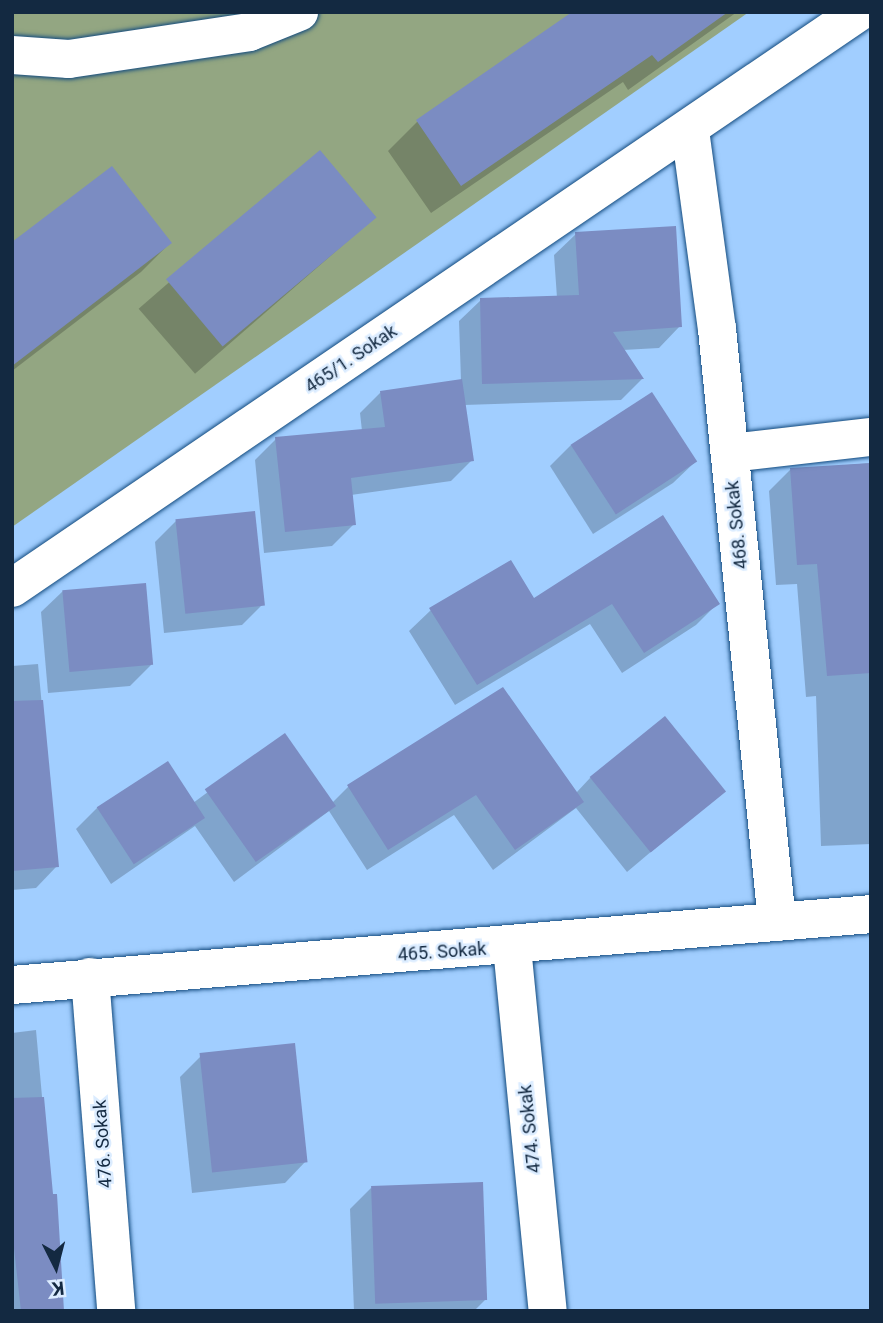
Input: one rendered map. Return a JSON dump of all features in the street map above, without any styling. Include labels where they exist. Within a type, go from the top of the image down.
[{"type":"street","points":[[12,55],[83,57],[249,32],[299,12]]},
{"type":"street","name":"465/1. Sokak","points":[[12,588],[690,130],[859,12]]},
{"type":"street","name":"468. Sokak","points":[[690,130],[730,453],[777,922]]},
{"type":"street","points":[[730,453],[871,437]]},
{"type":"street","name":"465. Sokak","points":[[12,985],[512,947],[871,914]]},
{"type":"street","name":"474. Sokak","points":[[512,947],[548,1311]]},
{"type":"street","name":"476. Sokak","points":[[90,977],[116,1311]]},
{"type":"green space","points":[[12,12],[749,12],[12,527]]},
{"type":"building","points":[[572,12],[728,12],[658,62],[652,55],[461,186],[416,120]]},
{"type":"building","points":[[320,150],[377,217],[223,347],[166,279]]},
{"type":"building","points":[[112,166],[172,243],[12,366],[12,242]]},
{"type":"building","points":[[676,226],[682,327],[613,332],[644,379],[482,384],[480,298],[579,295],[575,232]]},
{"type":"building","points":[[462,379],[474,461],[351,478],[356,525],[285,532],[275,437],[385,427],[380,391]]},
{"type":"building","points":[[652,392],[697,462],[616,514],[571,445]]},
{"type":"building","points":[[871,463],[871,673],[827,676],[817,564],[797,565],[790,468]]},
{"type":"building","points":[[255,511],[265,605],[185,614],[175,519]]},
{"type":"building","points":[[663,515],[720,604],[644,653],[612,604],[477,685],[429,608],[511,560],[534,598]]},
{"type":"building","points":[[146,583],[153,665],[69,672],[62,590]]},
{"type":"building","points":[[503,687],[584,802],[515,850],[476,795],[388,850],[347,785]]},
{"type":"building","points":[[43,700],[59,867],[12,871],[12,701]]},
{"type":"building","points":[[665,716],[726,791],[651,852],[590,777]]},
{"type":"building","points":[[285,733],[336,806],[256,862],[205,789]]},
{"type":"building","points":[[168,761],[205,818],[134,864],[97,807]]},
{"type":"building","points":[[295,1043],[308,1162],[212,1172],[200,1053]]},
{"type":"building","points":[[44,1097],[53,1194],[57,1194],[64,1311],[21,1311],[12,1230],[12,1098]]},
{"type":"building","points":[[483,1182],[487,1300],[375,1304],[371,1186]]}]
